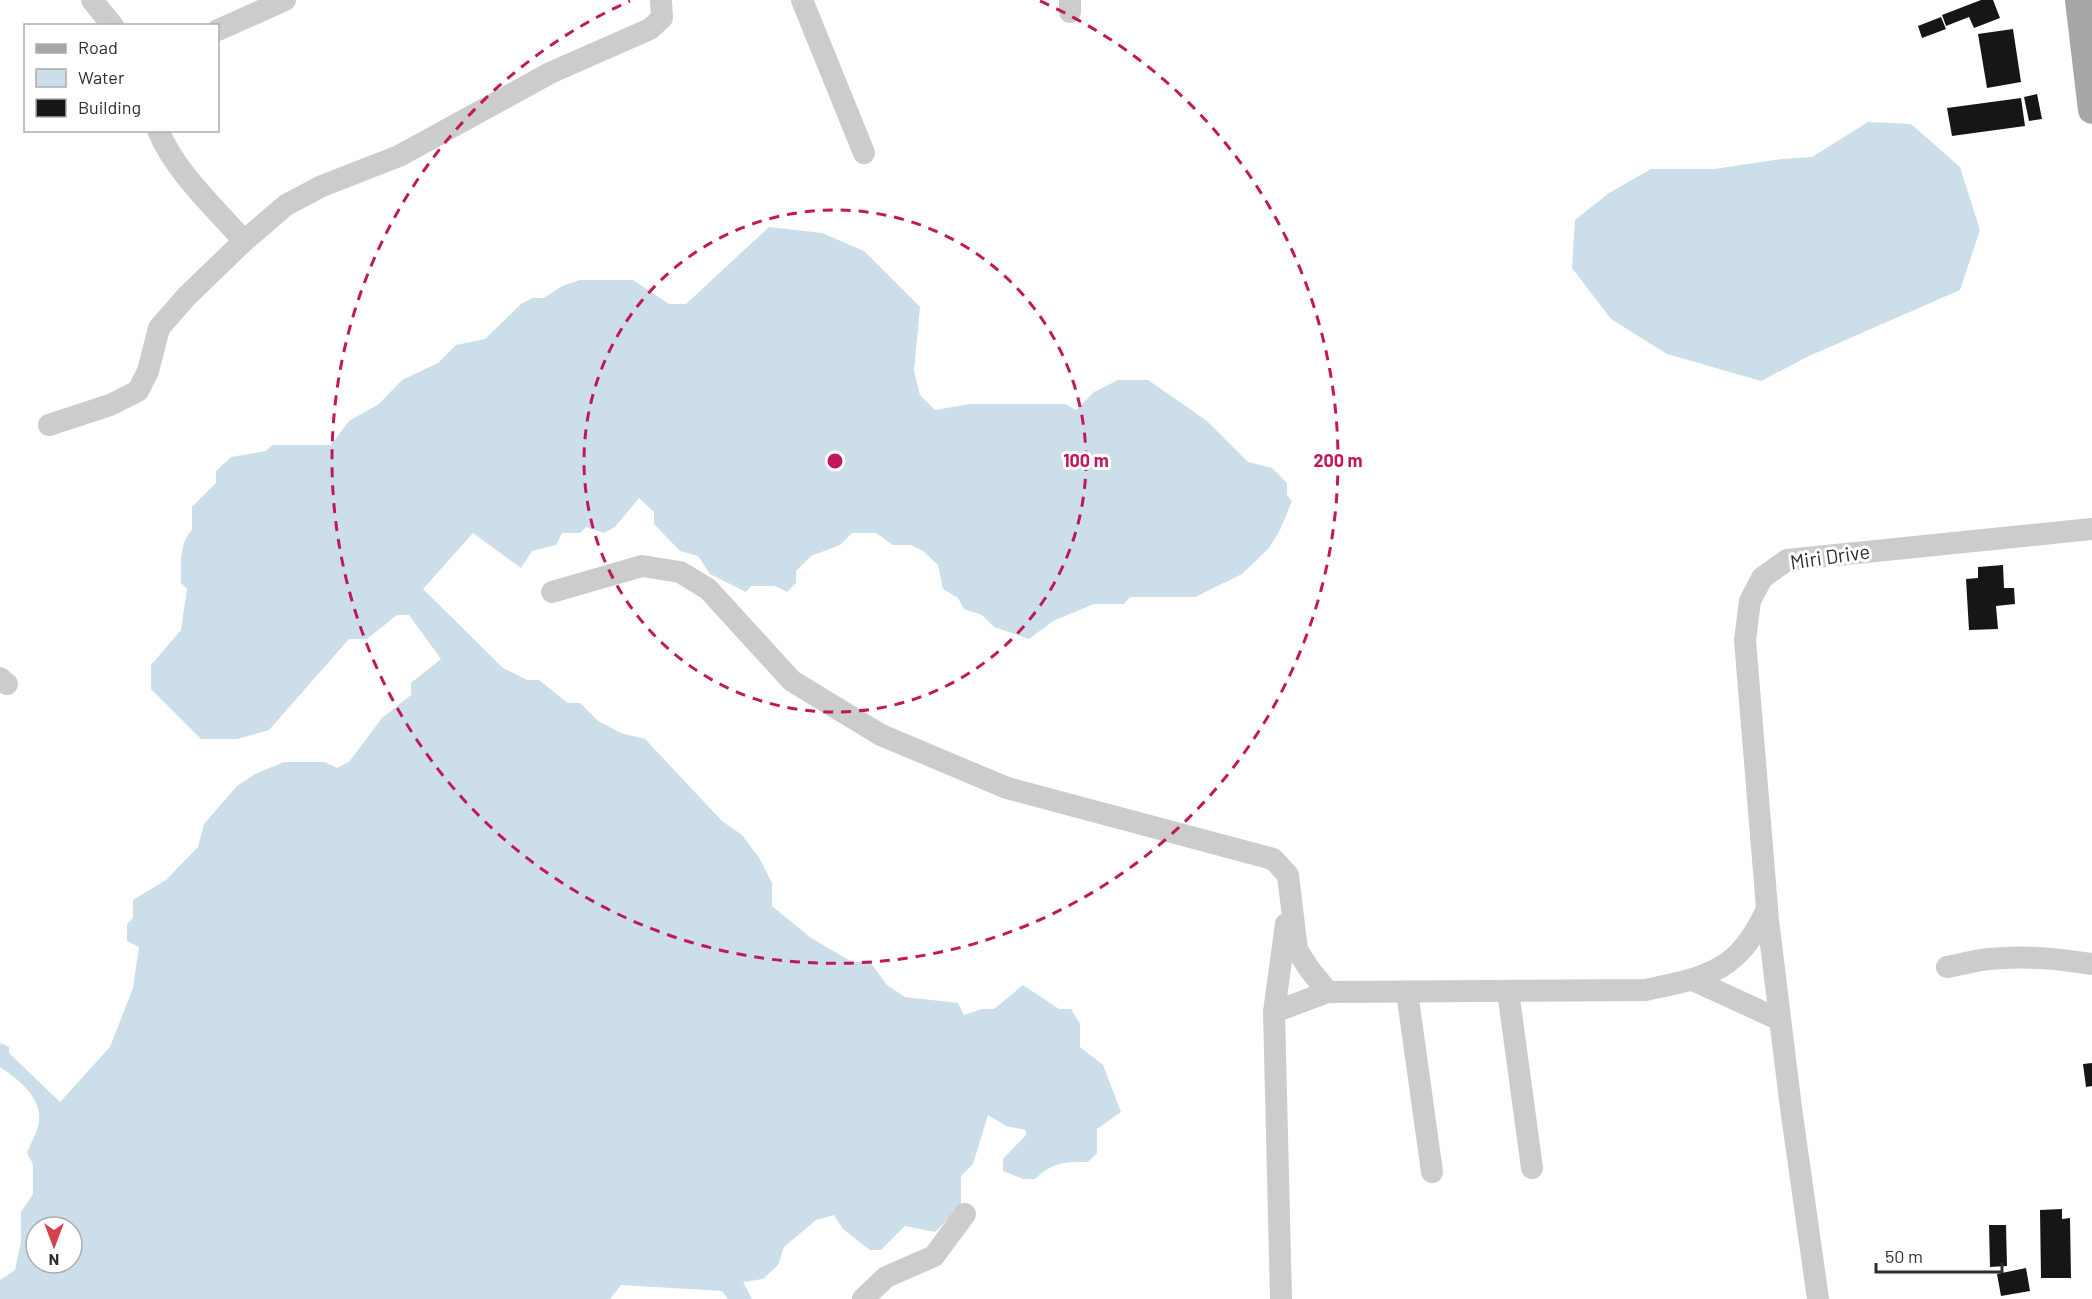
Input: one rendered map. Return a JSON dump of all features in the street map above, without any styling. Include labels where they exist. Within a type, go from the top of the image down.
[{"type":"main road","points":[[2079,0],[2092,110]]},
{"type":"street","points":[[92,0],[111,24]]},
{"type":"street","points":[[219,30],[285,0]]},
{"type":"street","points":[[49,425],[110,405],[138,391],[148,371],[159,328],[187,296],[286,205],[322,186],[399,156],[550,73],[650,29],[662,18],[661,0]]},
{"type":"street","points":[[802,0],[864,153]]},
{"type":"street","points":[[159,132],[178,165],[244,242]]},
{"type":"street","name":"Miri Drive","points":[[1818,1299],[1768,920],[1745,640],[1750,601],[1762,578],[1787,560],[2092,529]]},
{"type":"street","points":[[552,592],[642,566],[680,572],[708,590],[792,681],[881,735],[1007,788],[1273,859],[1288,875],[1297,950],[1328,992]]},
{"type":"street","points":[[1281,1299],[1274,1012],[1290,901]]},
{"type":"street","points":[[1274,1012],[1328,992],[1645,990],[1693,980],[1723,967],[1747,946],[1768,908]]},
{"type":"street","points":[[1947,967],[1988,959],[2021,957],[2092,964]]},
{"type":"street","points":[[1693,980],[1780,1020]]},
{"type":"street","points":[[1508,991],[1532,1167]]},
{"type":"street","points":[[1407,992],[1432,1172]]},
{"type":"street","points":[[863,1299],[886,1277],[934,1256],[965,1214]]},
{"type":"water","points":[[1868,122],[1911,124],[1960,167],[1980,230],[1960,290],[1809,356],[1761,381],[1667,354],[1611,319],[1572,268],[1575,220],[1609,193],[1651,169],[1714,169],[1812,157]]},
{"type":"water","points":[[769,227],[822,233],[864,251],[920,307],[914,371],[920,395],[935,410],[970,404],[1065,404],[1076,410],[1094,392],[1118,380],[1148,380],[1207,421],[1248,462],[1272,468],[1287,483],[1287,495],[1292,501],[1280,530],[1269,548],[1242,574],[1195,597],[1130,597],[1124,604],[1094,604],[1053,621],[1029,639],[994,627],[982,615],[964,609],[958,598],[943,589],[938,565],[923,551],[911,545],[893,545],[876,533],[852,533],[840,545],[811,556],[796,571],[796,583],[787,592],[775,586],[751,586],[746,592],[710,574],[698,556],[680,551],[654,524],[654,512],[639,498],[615,527],[604,533],[586,527],[580,533],[562,533],[556,545],[532,551],[521,568],[473,533],[423,589],[503,668],[527,680],[539,680],[568,703],[580,703],[598,721],[621,733],[645,739],[722,821],[742,835],[760,859],[772,883],[772,906],[811,938],[852,962],[870,962],[887,985],[905,997],[958,1003],[964,1015],[982,1009],[994,1009],[1023,985],[1059,1009],[1071,1009],[1080,1024],[1080,1047],[1103,1065],[1121,1112],[1097,1129],[1097,1153],[1088,1162],[1059,1164],[1035,1179],[1023,1179],[1003,1171],[1003,1159],[1026,1135],[1026,1130],[1006,1126],[988,1115],[973,1164],[961,1176],[961,1206],[935,1232],[905,1226],[881,1250],[870,1250],[843,1229],[834,1215],[816,1220],[784,1247],[778,1265],[763,1279],[743,1282],[752,1299],[728,1299],[722,1291],[621,1285],[610,1299],[0,1299],[0,1280],[15,1270],[21,1241],[21,1212],[33,1194],[33,1164],[27,1153],[39,1122],[39,1113],[33,1097],[21,1083],[0,1067],[0,1043],[9,1047],[9,1053],[60,1102],[110,1047],[133,988],[139,947],[127,941],[127,924],[133,918],[133,900],[166,880],[198,847],[204,824],[237,786],[255,774],[284,762],[325,762],[337,768],[349,762],[382,718],[411,695],[411,683],[441,659],[409,615],[397,615],[367,639],[349,639],[269,730],[237,739],[201,739],[151,689],[151,665],[181,630],[187,589],[181,583],[181,562],[185,541],[192,530],[192,507],[216,483],[216,471],[231,457],[266,451],[272,445],[331,445],[349,421],[379,404],[402,380],[438,363],[456,345],[485,339],[521,304],[532,298],[544,298],[562,286],[580,280],[633,280],[669,304],[686,304]]},
{"type":"building","points":[[1981,0],[1993,0],[2000,18],[1974,28],[1969,17],[1946,26],[1942,15]]},
{"type":"building","points":[[1941,17],[1946,29],[1922,38],[1918,26]]},
{"type":"building","points":[[2013,29],[2021,82],[1987,88],[1978,34]]},
{"type":"building","points":[[2037,94],[2042,119],[2029,121],[2024,97]]},
{"type":"building","points":[[2021,98],[2025,126],[1952,136],[1947,108]]},
{"type":"building","points":[[2003,565],[2004,588],[2014,588],[2015,604],[1996,606],[1998,629],[1969,630],[1966,579],[1978,578],[1978,567]]},
{"type":"building","points":[[2092,1063],[2092,1086],[2086,1087],[2083,1064]]},
{"type":"building","points":[[2062,1209],[2062,1219],[2070,1218],[2071,1278],[2041,1278],[2040,1210]]},
{"type":"building","points":[[1989,1225],[2006,1225],[2007,1266],[1990,1267]]},
{"type":"building","points":[[2026,1268],[2030,1291],[2001,1296],[1997,1274]]}]
